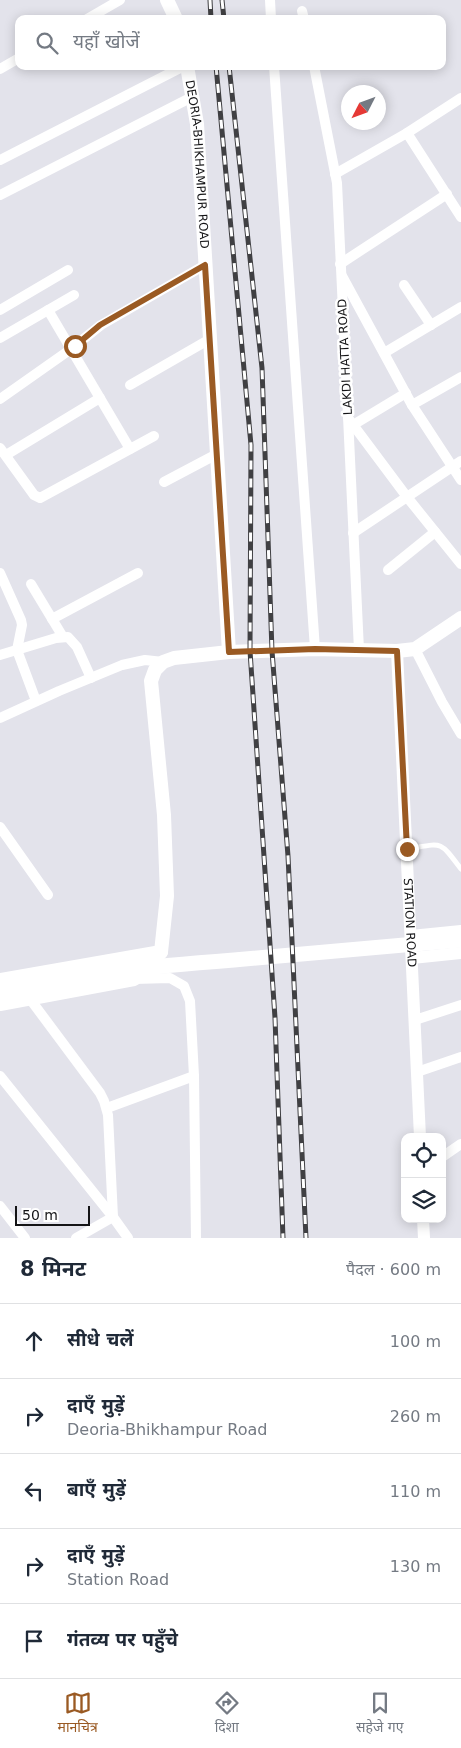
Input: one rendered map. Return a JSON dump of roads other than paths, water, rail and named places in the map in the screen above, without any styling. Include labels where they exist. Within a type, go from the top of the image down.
[{"type":"main road","points":[[167,0],[174,15]]},
{"type":"main road","name":"DEORIA-BHIKHAMPUR ROAD","points":[[186,70],[196,124],[229,652]]},
{"type":"main road","points":[[0,1004],[134,979],[161,952],[167,896],[164,815],[151,681],[155,670],[163,662],[174,658],[229,652],[315,649],[397,651],[414,649],[461,618]]},
{"type":"main road","points":[[0,991],[86,976],[161,966],[461,940]]},
{"type":"main road","points":[[0,980],[161,952]]},
{"type":"street","points":[[94,15],[120,0]]},
{"type":"street","points":[[270,0],[271,15]]},
{"type":"street","points":[[0,69],[15,60]]},
{"type":"street","points":[[0,160],[177,70]]},
{"type":"street","points":[[274,70],[315,649]]},
{"type":"street","name":"LAKDI HATTA ROAD","points":[[315,70],[337,182],[350,421],[359,650]]},
{"type":"street","points":[[0,195],[192,97]]},
{"type":"street","points":[[336,174],[407,134],[461,98]]},
{"type":"street","points":[[407,134],[461,217]]},
{"type":"street","points":[[446,194],[341,268],[412,406],[457,464],[461,480]]},
{"type":"street","points":[[0,399],[71,349],[100,325],[205,265]]},
{"type":"street","points":[[0,310],[68,270]]},
{"type":"street","points":[[404,285],[431,325]]},
{"type":"street","points":[[0,338],[74,295]]},
{"type":"street","points":[[384,354],[461,307]]},
{"type":"street","points":[[48,310],[130,449]]},
{"type":"street","points":[[130,385],[210,339]]},
{"type":"street","points":[[412,406],[461,377]]},
{"type":"street","points":[[406,393],[350,421],[406,497],[461,564]]},
{"type":"street","points":[[100,398],[3,451],[34,495],[40,498],[154,436]]},
{"type":"street","points":[[164,482],[217,454]]},
{"type":"street","points":[[353,532],[457,464]]},
{"type":"street","points":[[388,570],[435,532]]},
{"type":"street","points":[[0,573],[21,620],[22,625],[17,650],[36,701]]},
{"type":"street","points":[[52,619],[138,573]]},
{"type":"street","points":[[31,584],[63,637]]},
{"type":"street","points":[[0,655],[68,637],[77,647],[91,678]]},
{"type":"street","points":[[414,649],[461,734]]},
{"type":"street","name":"STATION ROAD","points":[[397,651],[420,1133]]},
{"type":"street","points":[[0,718],[36,701],[136,661],[163,662]]},
{"type":"street","points":[[0,827],[48,895]]},
{"type":"street","points":[[411,936],[461,931]]},
{"type":"street","points":[[412,958],[461,953]]},
{"type":"street","points":[[134,979],[170,978],[184,986],[190,1001],[194,1076],[196,1238]]},
{"type":"street","points":[[30,999],[100,1093],[107,1108],[113,1217]]},
{"type":"street","points":[[415,1020],[461,1006]]},
{"type":"street","points":[[417,1072],[461,1057]]},
{"type":"street","points":[[0,1076],[128,1238]]},
{"type":"street","points":[[107,1108],[194,1076]]},
{"type":"street","points":[[446,1154],[461,1144]]},
{"type":"street","points":[[0,1206],[25,1238]]},
{"type":"street","points":[[76,1238],[113,1217]]},
{"type":"street","points":[[423,1223],[424,1238]]},
{"type":"lane","points":[[407,849],[434,844],[440,845],[461,869]]},
{"type":"railway","points":[[210,0],[211,15]]},
{"type":"railway","points":[[222,0],[224,15]]},
{"type":"railway","points":[[216,70],[251,445],[250,651],[275,1018],[283,1238]]},
{"type":"railway","points":[[229,70],[262,368],[272,651],[288,856],[306,1238]]}]
